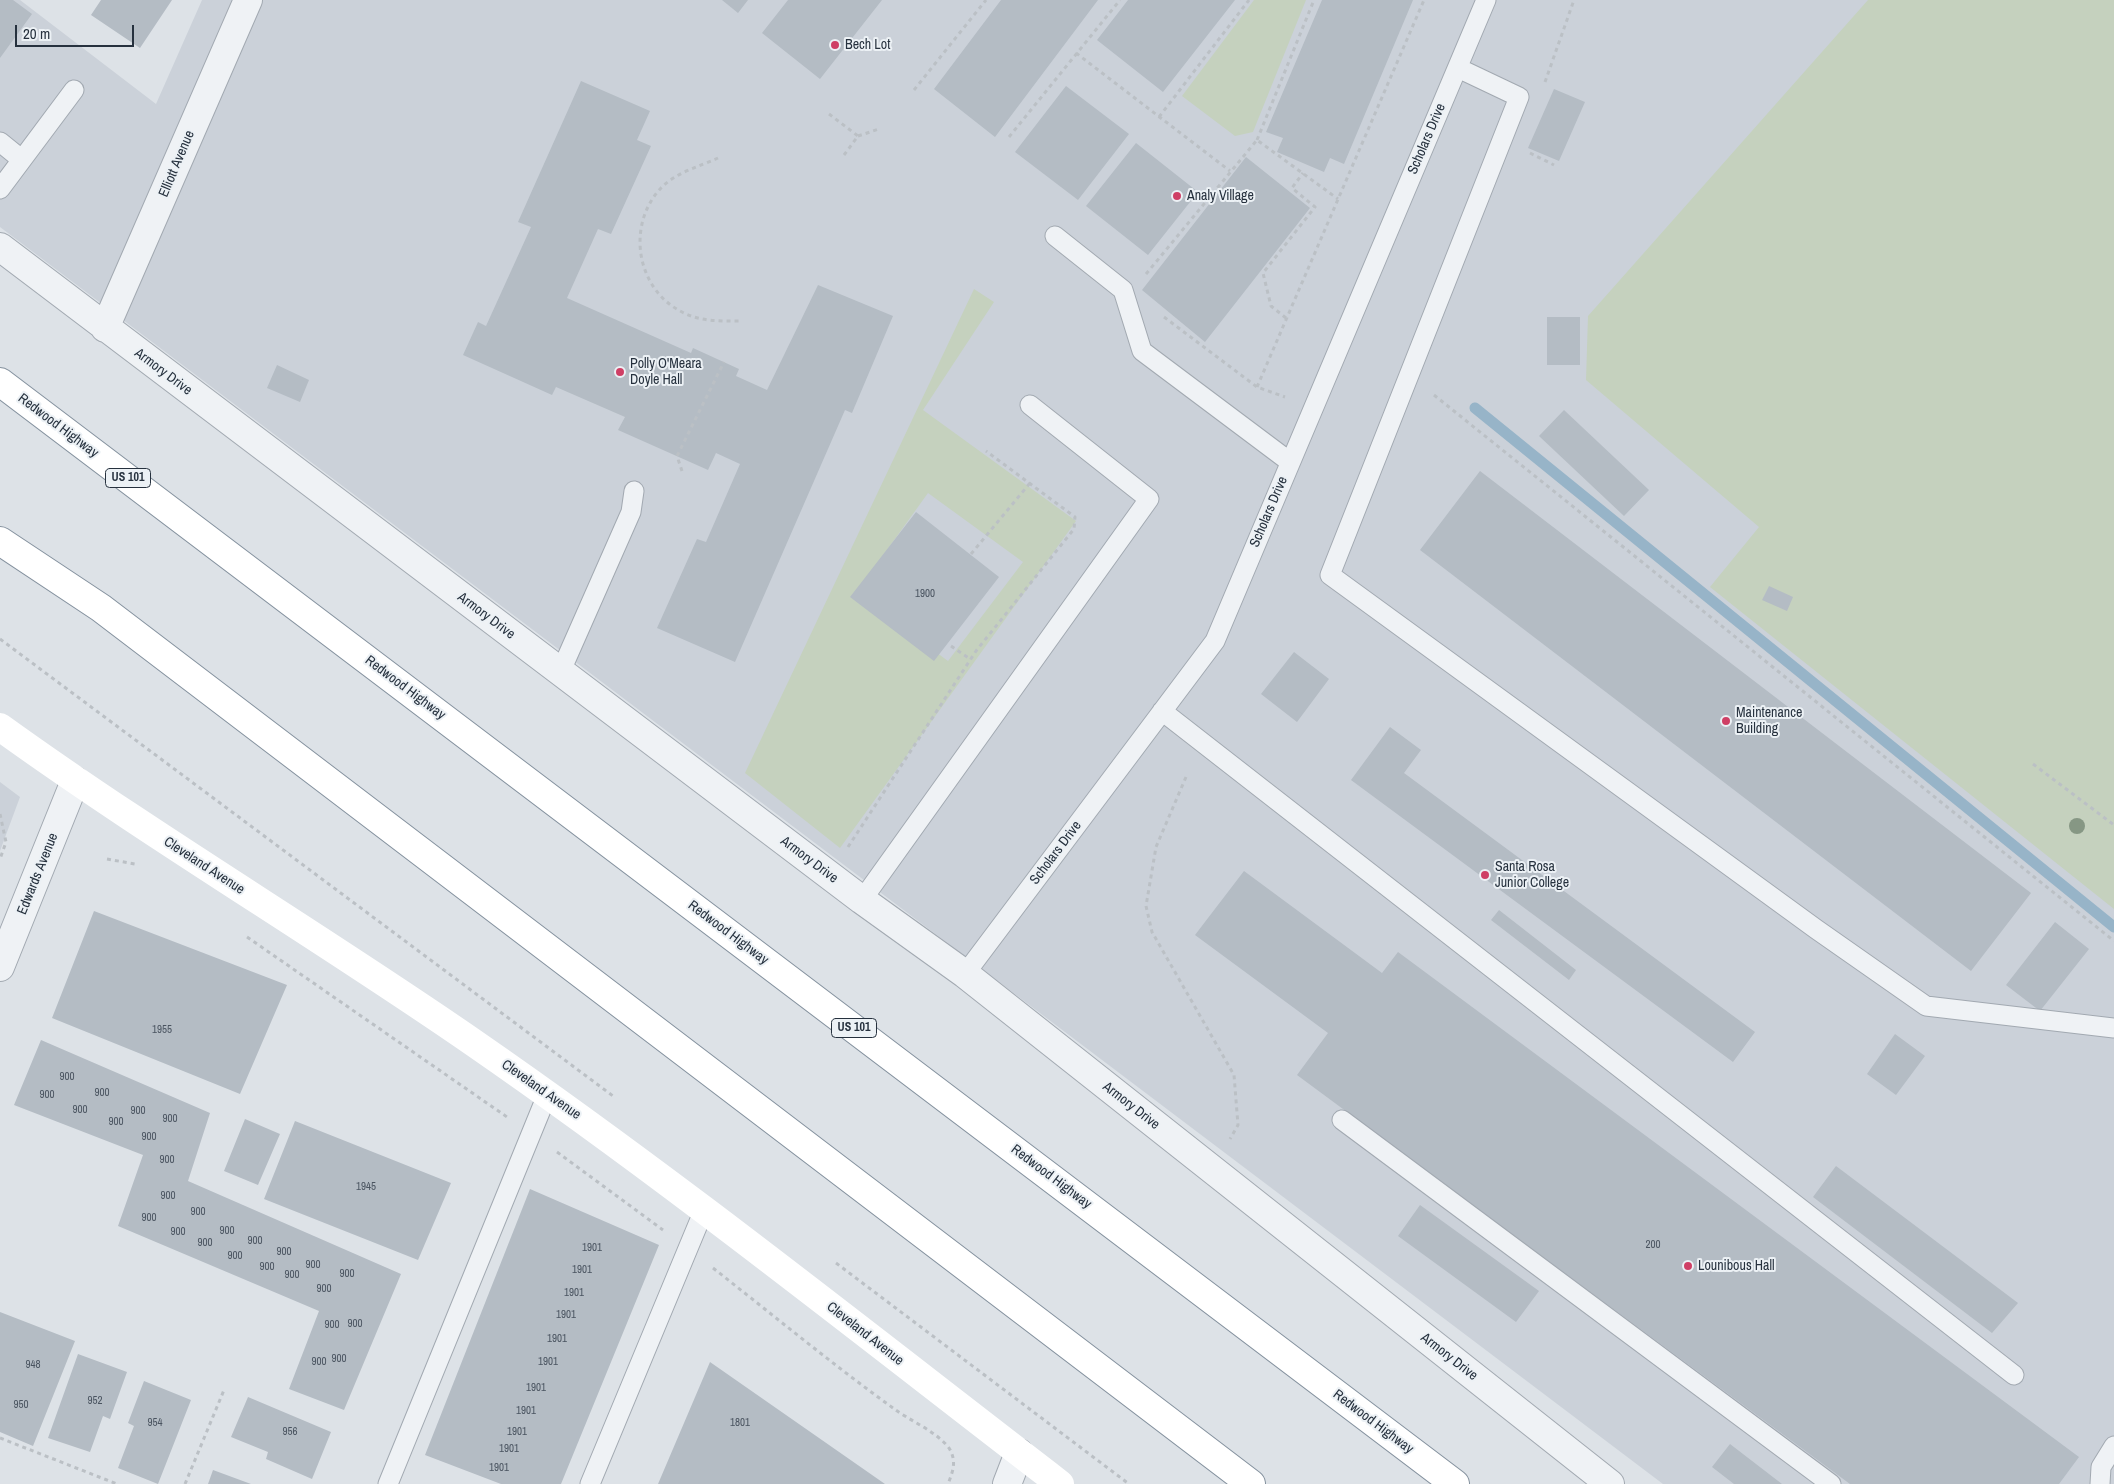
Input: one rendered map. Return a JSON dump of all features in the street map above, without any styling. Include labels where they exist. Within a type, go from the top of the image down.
[{"type":"main road","name":"Redwood Highway","points":[[1,383],[1455,1484]]},
{"type":"main road","points":[[0,543],[101,608],[1251,1484]]},
{"type":"main road","name":"Cleveland Avenue","points":[[0,727],[75,782],[463,1035],[548,1094],[704,1210],[1060,1484]]},
{"type":"street","name":"Elliott Avenue","points":[[105,328],[248,0]]},
{"type":"street","name":"Armory Drive","points":[[0,247],[560,673],[862,900],[965,974],[1610,1484]]},
{"type":"street","name":"Edwards Avenue","points":[[0,967],[75,782]]},
{"type":"street","points":[[1007,1484],[1019,1453]]},
{"type":"lane","name":"Scholars Drive","points":[[965,974],[1215,641],[1486,0]]},
{"type":"lane","points":[[1458,68],[1519,97],[1330,575],[1816,929],[1926,1006],[2114,1028]]},
{"type":"lane","points":[[0,189],[74,90]]},
{"type":"lane","points":[[0,142],[21,159]]},
{"type":"lane","points":[[1055,236],[1123,290],[1142,351],[1290,462]]},
{"type":"lane","points":[[862,900],[1149,499],[1030,405]]},
{"type":"lane","points":[[560,673],[631,512],[634,491]]},
{"type":"lane","points":[[1162,711],[2014,1375]]},
{"type":"lane","points":[[388,1484],[548,1094]]},
{"type":"lane","points":[[1342,1120],[1831,1484]]},
{"type":"lane","points":[[590,1484],[704,1210]]},
{"type":"lane","points":[[2100,1484],[2101,1467],[2114,1446]]},
{"type":"path","points":[[914,90],[986,0]]},
{"type":"path","points":[[1009,137],[1120,0]]},
{"type":"path","points":[[1159,117],[1249,0]]},
{"type":"path","points":[[1144,277],[1257,140],[1314,0]]},
{"type":"path","points":[[1162,314],[1257,387],[1424,0]]},
{"type":"path","points":[[1543,90],[1574,0]]},
{"type":"path","points":[[1076,53],[1230,171]]},
{"type":"path","points":[[829,114],[858,136]]},
{"type":"path","points":[[844,155],[858,136],[880,129]]},
{"type":"path","points":[[1257,140],[1338,199]]},
{"type":"path","points":[[718,158],[686,172],[662,187],[650,204],[641,224],[639,240],[642,264],[649,280],[681,312],[701,320],[742,321]]},
{"type":"path","points":[[1286,318],[1271,306],[1263,273],[1316,207],[1292,188],[1302,173]]},
{"type":"path","points":[[682,471],[678,456],[724,362]]},
{"type":"path","points":[[1408,375],[2114,941]]},
{"type":"path","points":[[846,850],[970,660],[1074,529],[1075,517],[986,451]]},
{"type":"path","points":[[971,554],[1030,483]]},
{"type":"path","points":[[0,639],[620,1101]]},
{"type":"path","points":[[951,646],[970,660]]},
{"type":"path","points":[[2033,764],[2114,825]]},
{"type":"path","points":[[1186,777],[1156,847],[1146,906],[1152,932],[1234,1075],[1238,1125],[1229,1142]]},
{"type":"path","points":[[0,814],[6,842],[0,858]]},
{"type":"path","points":[[835,1263],[1129,1484]]},
{"type":"path","points":[[185,1484],[224,1390]]},
{"type":"path","points":[[0,1438],[117,1484]]},
{"type":"shaded area","name":"Santa Rosa Junior College","points":[[0,0],[20,0],[156,104],[202,0],[2114,0],[2114,1484],[1663,1484],[0,227]]},
{"type":"shaded area","points":[[0,782],[20,797],[0,851]]},
{"type":"green space","points":[[1254,0],[1306,0],[1253,132],[1235,136],[1182,96]]},
{"type":"green space","points":[[1868,0],[2114,0],[2114,909],[1710,587],[1759,527],[1586,380],[1588,316]]},
{"type":"green space","points":[[974,289],[994,302],[923,410],[1076,521],[840,848],[745,773]],"holes":[[[928,493],[1023,562],[948,661],[856,593]]]},
{"type":"building","points":[[0,0],[13,0],[32,14],[0,58]]},
{"type":"building","points":[[101,0],[172,0],[140,48],[91,15]]},
{"type":"building","points":[[722,0],[748,0],[738,13]]},
{"type":"building","points":[[788,0],[882,0],[820,79],[762,33]]},
{"type":"building","points":[[1001,0],[1098,0],[995,137],[934,89]]},
{"type":"building","points":[[1128,0],[1235,0],[1163,92],[1097,40]]},
{"type":"building","points":[[1322,0],[1413,0],[1344,164],[1330,158],[1324,172],[1277,152],[1283,138],[1266,132]]},
{"type":"building","name":"Polly O'Meara Doyle Hall","points":[[581,81],[650,111],[637,140],[651,146],[611,234],[598,229],[567,298],[691,353],[693,348],[739,369],[736,376],[767,390],[818,285],[893,316],[852,413],[845,410],[735,662],[657,628],[697,539],[706,542],[740,464],[716,453],[708,470],[618,430],[625,417],[556,387],[552,395],[463,355],[478,322],[486,326],[531,227],[518,222]]},
{"type":"building","points":[[1066,86],[1129,134],[1078,200],[1015,152]]},
{"type":"building","points":[[1554,89],[1585,102],[1559,161],[1528,148]]},
{"type":"building","points":[[1136,143],[1198,192],[1148,255],[1086,206]]},
{"type":"building","points":[[1246,157],[1310,208],[1205,342],[1142,290]]},
{"type":"building","points":[[1547,317],[1580,317],[1580,365],[1547,365]]},
{"type":"building","points":[[277,365],[309,380],[300,402],[267,388]]},
{"type":"building","points":[[1564,410],[1649,490],[1624,516],[1539,436]]},
{"type":"building","name":"Maintenance Building","points":[[1480,471],[2031,893],[1971,971],[1420,550]]},
{"type":"building","points":[[916,512],[999,577],[934,661],[850,597]]},
{"type":"building","points":[[1769,586],[1793,597],[1787,611],[1762,600]]},
{"type":"building","points":[[1294,652],[1329,679],[1297,722],[1261,694]]},
{"type":"building","points":[[1390,727],[1421,750],[1404,773],[1755,1032],[1733,1062],[1351,780]]},
{"type":"building","name":"Lounibous Hall","points":[[1244,871],[1382,973],[1398,952],[2079,1457],[2059,1484],[1850,1484],[1297,1075],[1328,1033],[1195,935]]},
{"type":"building","points":[[1499,910],[1576,970],[1569,980],[1491,920]]},
{"type":"building","points":[[94,911],[287,985],[240,1094],[52,1018]]},
{"type":"building","points":[[2055,922],[2089,949],[2040,1011],[2006,985]]},
{"type":"building","points":[[1895,1034],[1925,1056],[1896,1095],[1867,1074]]},
{"type":"building","points":[[41,1040],[210,1113],[188,1181],[401,1274],[344,1410],[289,1389],[319,1311],[118,1226],[143,1155],[14,1105]]},
{"type":"building","points":[[245,1119],[280,1134],[258,1185],[224,1171]]},
{"type":"building","points":[[295,1121],[451,1183],[418,1260],[264,1199]]},
{"type":"building","points":[[1836,1166],[2018,1303],[1992,1333],[1813,1197]]},
{"type":"building","points":[[530,1189],[659,1245],[561,1484],[501,1484],[425,1455]]},
{"type":"building","points":[[1420,1205],[1539,1291],[1516,1322],[1398,1236]]},
{"type":"building","points":[[0,1312],[75,1341],[33,1446],[0,1432]]},
{"type":"building","points":[[78,1354],[127,1372],[110,1419],[103,1416],[90,1452],[48,1438]]},
{"type":"building","points":[[710,1362],[885,1484],[658,1484]]},
{"type":"building","points":[[144,1381],[191,1400],[158,1484],[118,1468],[134,1426],[128,1423]]},
{"type":"building","points":[[248,1397],[331,1432],[312,1479],[266,1459],[268,1452],[231,1437]]},
{"type":"building","points":[[1730,1444],[1782,1484],[1734,1484],[1712,1467]]},
{"type":"building","points":[[213,1470],[251,1484],[208,1484]]},
{"type":"waterway","points":[[1475,408],[2114,927]]},
{"type":"place","name":"Bech Lot","points":[[835,45]]},
{"type":"place","name":"Analy Village","points":[[1177,196]]},
{"type":"place","name":"Polly O'Meara Doyle Hall","points":[[620,372]]},
{"type":"place","name":"Maintenance Building","points":[[1726,721]]},
{"type":"place","name":"Santa Rosa Junior College","points":[[1485,875]]},
{"type":"place","name":"Lounibous Hall","points":[[1688,1266]]}]
